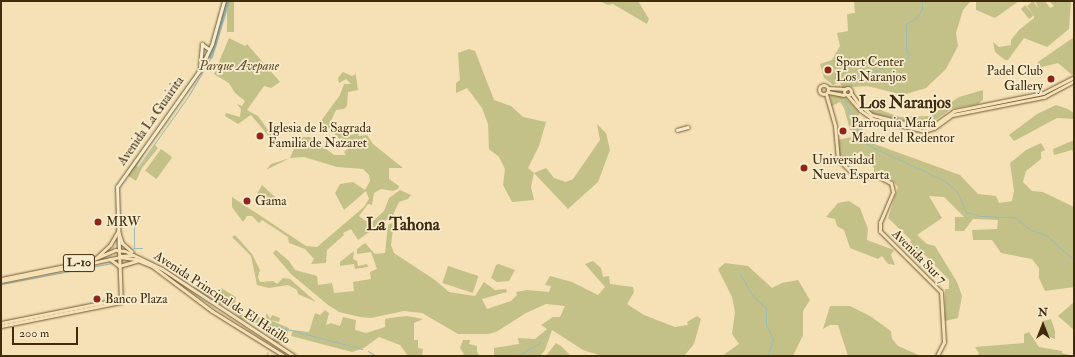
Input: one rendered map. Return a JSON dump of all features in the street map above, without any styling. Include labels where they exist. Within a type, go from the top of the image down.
[{"type":"main road","points":[[1074,77],[1043,93],[954,111],[934,125],[924,128],[872,115],[858,103],[846,89],[828,88],[825,85],[820,88],[821,93],[846,96],[860,110],[873,119],[924,131],[934,128],[952,115],[1044,97],[1074,81]]},
{"type":"main road","points":[[827,93],[828,88]]},
{"type":"main road","points":[[846,89],[846,96]]},
{"type":"main road","name":"Avenida Sur 7","points":[[827,93],[835,126],[838,159],[855,176],[879,176],[891,184],[892,192],[880,222],[880,231],[941,292],[944,342],[937,356]]},
{"type":"main road","points":[[846,96],[851,93]]},
{"type":"main road","points":[[118,231],[122,243],[134,255]]},
{"type":"main road","name":"L-10","points":[[95,259],[110,244],[118,231]]},
{"type":"main road","name":"Avenida Principal de El Hatillo","points":[[1,280],[95,259],[119,250],[134,255],[162,269],[294,356]]},
{"type":"main road","name":"Avenida La Guairita","points":[[1,324],[121,301],[119,250]]},
{"type":"main road","points":[[119,257],[134,255]]},
{"type":"main road","name":"Avenida Principal de El Hatillo","points":[[1,280],[119,257],[138,261],[161,272],[212,311],[284,356]]},
{"type":"main road","points":[[109,259],[116,261],[120,266],[128,261],[138,261]]},
{"type":"main road","points":[[115,266],[116,261]]},
{"type":"street","name":"Avenida La Guairita","points":[[119,250],[116,193],[118,185],[200,68],[209,50],[224,1]]},
{"type":"street","points":[[200,68],[202,44],[209,50]]},
{"type":"street","points":[[677,130],[688,126]]},
{"type":"green space","points":[[227,1],[234,1],[234,32],[227,32]]},
{"type":"green space","points":[[600,1],[638,1],[649,19],[647,24],[613,4],[608,5]]},
{"type":"green space","points":[[854,1],[971,1],[963,10],[956,33],[958,46],[946,69],[926,88],[903,95],[867,86],[842,88],[840,82],[833,85],[824,78],[820,64],[832,60],[840,46],[837,33],[848,31],[847,14],[855,13]]},
{"type":"green space","points":[[976,1],[1019,1],[995,18],[976,10]]},
{"type":"green space","points":[[1033,1],[1039,9],[1035,1],[1045,1],[1050,8],[1054,6],[1049,1],[1071,1],[1069,29],[1047,47],[1024,38],[1008,60],[1005,60],[995,52],[993,42],[999,47],[1011,45],[1011,40],[1019,30],[1034,18],[1034,15],[1027,6]]},
{"type":"green space","points":[[1025,5],[1034,15],[1029,19],[1021,9]]},
{"type":"green space","points":[[1074,37],[1074,73],[1072,75],[1058,63],[1034,69],[1038,62]]},
{"type":"green space","name":"Parque Avepane","points":[[229,38],[245,46],[247,44],[280,82],[271,88],[264,86],[247,110],[258,116],[275,140],[281,143],[300,137],[311,137],[334,155],[346,155],[344,152],[349,148],[321,121],[340,95],[344,84],[351,84],[346,79],[339,83],[338,78],[343,72],[352,76],[356,74],[358,90],[348,92],[347,106],[344,109],[336,110],[329,125],[336,132],[342,131],[347,136],[358,133],[359,136],[367,135],[373,144],[403,168],[389,168],[389,179],[399,186],[398,189],[393,191],[381,189],[374,193],[372,205],[368,204],[359,216],[370,224],[384,211],[389,198],[400,190],[411,195],[408,199],[399,202],[393,215],[358,240],[351,229],[343,233],[344,235],[327,250],[326,263],[311,264],[314,259],[305,249],[289,243],[288,237],[262,220],[259,223],[252,216],[247,216],[243,222],[232,207],[232,197],[306,246],[317,247],[364,207],[369,199],[366,191],[344,210],[335,193],[340,184],[353,182],[365,190],[370,181],[369,175],[363,169],[337,167],[304,157],[290,158],[294,149],[286,147],[280,150],[251,115],[238,124],[225,116],[226,113],[240,117],[241,109],[237,104],[242,106],[245,101],[235,93],[229,83],[214,74]]},
{"type":"green space","points":[[469,49],[475,51],[494,100],[511,106],[523,117],[546,122],[539,146],[528,168],[534,173],[531,187],[534,200],[512,202],[503,185],[505,169],[499,157],[489,149],[488,124],[482,108],[467,88],[456,93],[456,83],[460,80],[458,53]]},
{"type":"green space","points":[[983,90],[983,100],[978,104],[951,109],[927,126],[871,113],[872,107],[900,117],[930,116],[959,97]]},
{"type":"green space","points":[[830,94],[845,97],[859,112],[858,124],[870,139],[869,142],[960,175],[978,194],[996,196],[999,203],[1012,201],[1014,191],[1010,163],[1026,150],[1041,143],[1045,150],[1041,152],[1041,159],[1026,171],[1023,182],[1032,191],[1043,192],[1074,207],[1074,287],[1045,291],[1039,278],[1039,268],[1032,259],[1001,253],[992,240],[973,240],[972,230],[997,229],[998,220],[973,219],[964,231],[955,231],[955,217],[964,217],[944,197],[929,196],[942,218],[917,235],[927,244],[935,246],[957,282],[962,296],[958,318],[945,321],[945,289],[949,289],[949,280],[922,252],[908,252],[911,240],[888,218],[898,187],[889,177],[874,172],[874,168],[861,151],[844,162],[838,156],[837,140],[852,137],[844,108],[840,102],[832,106]]},
{"type":"green space","points":[[1056,105],[1068,109],[1074,113],[1074,119],[1057,118],[1014,141],[1009,135],[1037,114]]},
{"type":"green space","points":[[597,124],[606,133],[610,150],[598,182],[568,209],[534,173],[546,168],[554,178],[566,182],[573,179],[600,140]]},
{"type":"green space","points":[[1074,140],[1074,154],[1072,150],[1054,155],[1053,149]]},
{"type":"green space","points":[[150,143],[137,166],[139,168],[155,145],[158,148],[142,168],[136,181],[127,175]]},
{"type":"green space","points":[[161,149],[172,157],[156,179],[145,171]]},
{"type":"green space","points":[[290,158],[266,170],[271,164]]},
{"type":"green space","points":[[262,185],[276,198],[269,206],[256,196]]},
{"type":"green space","points":[[849,201],[860,208],[868,229],[867,240],[894,250],[891,255],[895,265],[888,264],[882,256],[878,259],[850,248],[844,230],[837,226],[835,219],[826,217],[838,203]]},
{"type":"green space","points":[[394,222],[391,245],[394,253],[435,280],[449,292],[475,296],[484,282],[495,290],[506,289],[507,292],[482,299],[487,309],[511,301],[517,295],[516,292],[527,290],[549,292],[551,286],[545,285],[550,276],[572,282],[598,295],[605,287],[585,264],[593,261],[601,268],[603,277],[609,276],[610,284],[633,287],[634,292],[627,304],[644,315],[675,327],[688,325],[687,322],[697,316],[701,319],[694,344],[684,356],[602,356],[583,350],[552,330],[545,350],[540,356],[494,356],[494,348],[519,344],[518,338],[535,339],[547,329],[541,325],[553,317],[560,317],[565,306],[546,304],[526,313],[496,332],[488,334],[458,334],[422,313],[404,311],[371,318],[360,317],[339,312],[328,305],[291,274],[273,253],[276,250],[289,261],[295,270],[317,276],[318,285],[332,283],[334,293],[354,291],[353,282],[371,279],[370,272],[377,269],[371,252],[357,254],[357,249],[365,243],[375,254],[385,253],[388,225]]},
{"type":"green space","points":[[235,235],[252,254],[260,270],[258,277],[260,282],[273,281],[277,284],[283,278],[290,279],[316,302],[298,294],[297,290],[288,285],[269,288],[257,285],[251,256],[232,237]]},
{"type":"green space","points":[[354,251],[353,259],[357,261],[358,266],[367,264],[368,267],[355,269],[354,264],[340,266],[340,262]]},
{"type":"green space","points":[[725,263],[748,266],[772,288],[782,283],[798,280],[810,300],[803,311],[803,335],[793,356],[722,356],[739,344],[732,334],[735,312],[732,297],[718,269]]},
{"type":"green space","points":[[499,264],[515,270],[509,281],[497,282],[491,278],[496,265]]},
{"type":"green space","points":[[448,266],[478,276],[473,293],[442,283]]},
{"type":"green space","points":[[196,285],[205,291],[215,293],[221,288],[236,297],[235,304],[242,314],[265,318],[267,313],[270,319],[272,315],[280,318],[279,322],[270,320],[289,328],[287,337],[282,343],[277,343],[271,340],[278,333],[276,329],[241,319],[226,304],[222,305],[209,299],[194,288]]},
{"type":"green space","points":[[1074,302],[1074,330],[1058,316]]},
{"type":"green space","points":[[830,306],[850,306],[870,316],[891,331],[892,339],[898,346],[921,356],[848,356],[838,325],[830,325],[823,329]]},
{"type":"green space","points":[[325,310],[329,313],[326,325],[331,323],[340,326],[343,317],[356,320],[355,330],[366,333],[385,327],[385,319],[407,316],[423,319],[414,323],[414,340],[418,340],[418,348],[423,349],[422,356],[408,356],[400,345],[379,337],[364,348],[352,352],[291,336],[293,330],[309,332],[315,313],[320,315]]},
{"type":"green space","points":[[1051,319],[1055,331],[1055,339],[1047,336],[1042,324],[1043,321]]},
{"type":"green space","points":[[1029,332],[1039,347],[1062,351],[1062,353],[1074,356],[977,356],[979,353],[975,347],[1024,343],[1024,334]]},
{"type":"green space","points":[[463,340],[470,340],[469,344],[477,346],[477,352],[480,356],[460,356],[464,354],[460,348]]},
{"type":"green space","points":[[556,343],[561,346],[571,356],[546,356]]},
{"type":"waterway","points":[[211,57],[228,1]]},
{"type":"waterway","points":[[849,80],[859,73],[872,72],[907,58],[909,55],[906,50],[906,24],[917,17],[922,9],[922,1]]},
{"type":"waterway","points":[[138,167],[189,95],[211,57]]},
{"type":"waterway","points":[[845,100],[855,127],[866,144],[945,181],[957,191],[966,212],[981,216],[1014,217],[1031,230],[1046,235],[1074,260]]},
{"type":"waterway","points":[[134,214],[134,248],[142,248]]},
{"type":"waterway","points":[[1,284],[112,263]]},
{"type":"waterway","points":[[740,274],[752,295],[766,308],[766,325],[773,339],[767,356]]},
{"type":"waterway","points":[[198,288],[205,294],[228,299],[239,314],[253,320],[362,349]]},
{"type":"waterway","points":[[277,341],[286,330]]},
{"type":"waterway","points":[[517,356],[541,342]]},
{"type":"waterway","points":[[368,351],[376,356]]},
{"type":"waterway","points":[[266,356],[268,352]]},
{"type":"place","name":"Sport Center Los Naranjos","points":[[828,70]]},
{"type":"place","name":"Padel Club Gallery","points":[[1051,79]]},
{"type":"place","name":"Parroquia María Madre del Redentor","points":[[843,131]]},
{"type":"place","name":"Iglesia de la Sagrada Familia de Nazaret","points":[[260,136]]},
{"type":"place","name":"Universidad Nueva Esparta","points":[[804,168]]},
{"type":"place","name":"Gama","points":[[247,201]]},
{"type":"place","name":"MRW","points":[[98,222]]},
{"type":"place","name":"Banco Plaza","points":[[97,299]]},
{"type":"district","name":"Los Naranjos","points":[[905,103]]},
{"type":"district","name":"La Tahona","points":[[403,225]]}]
